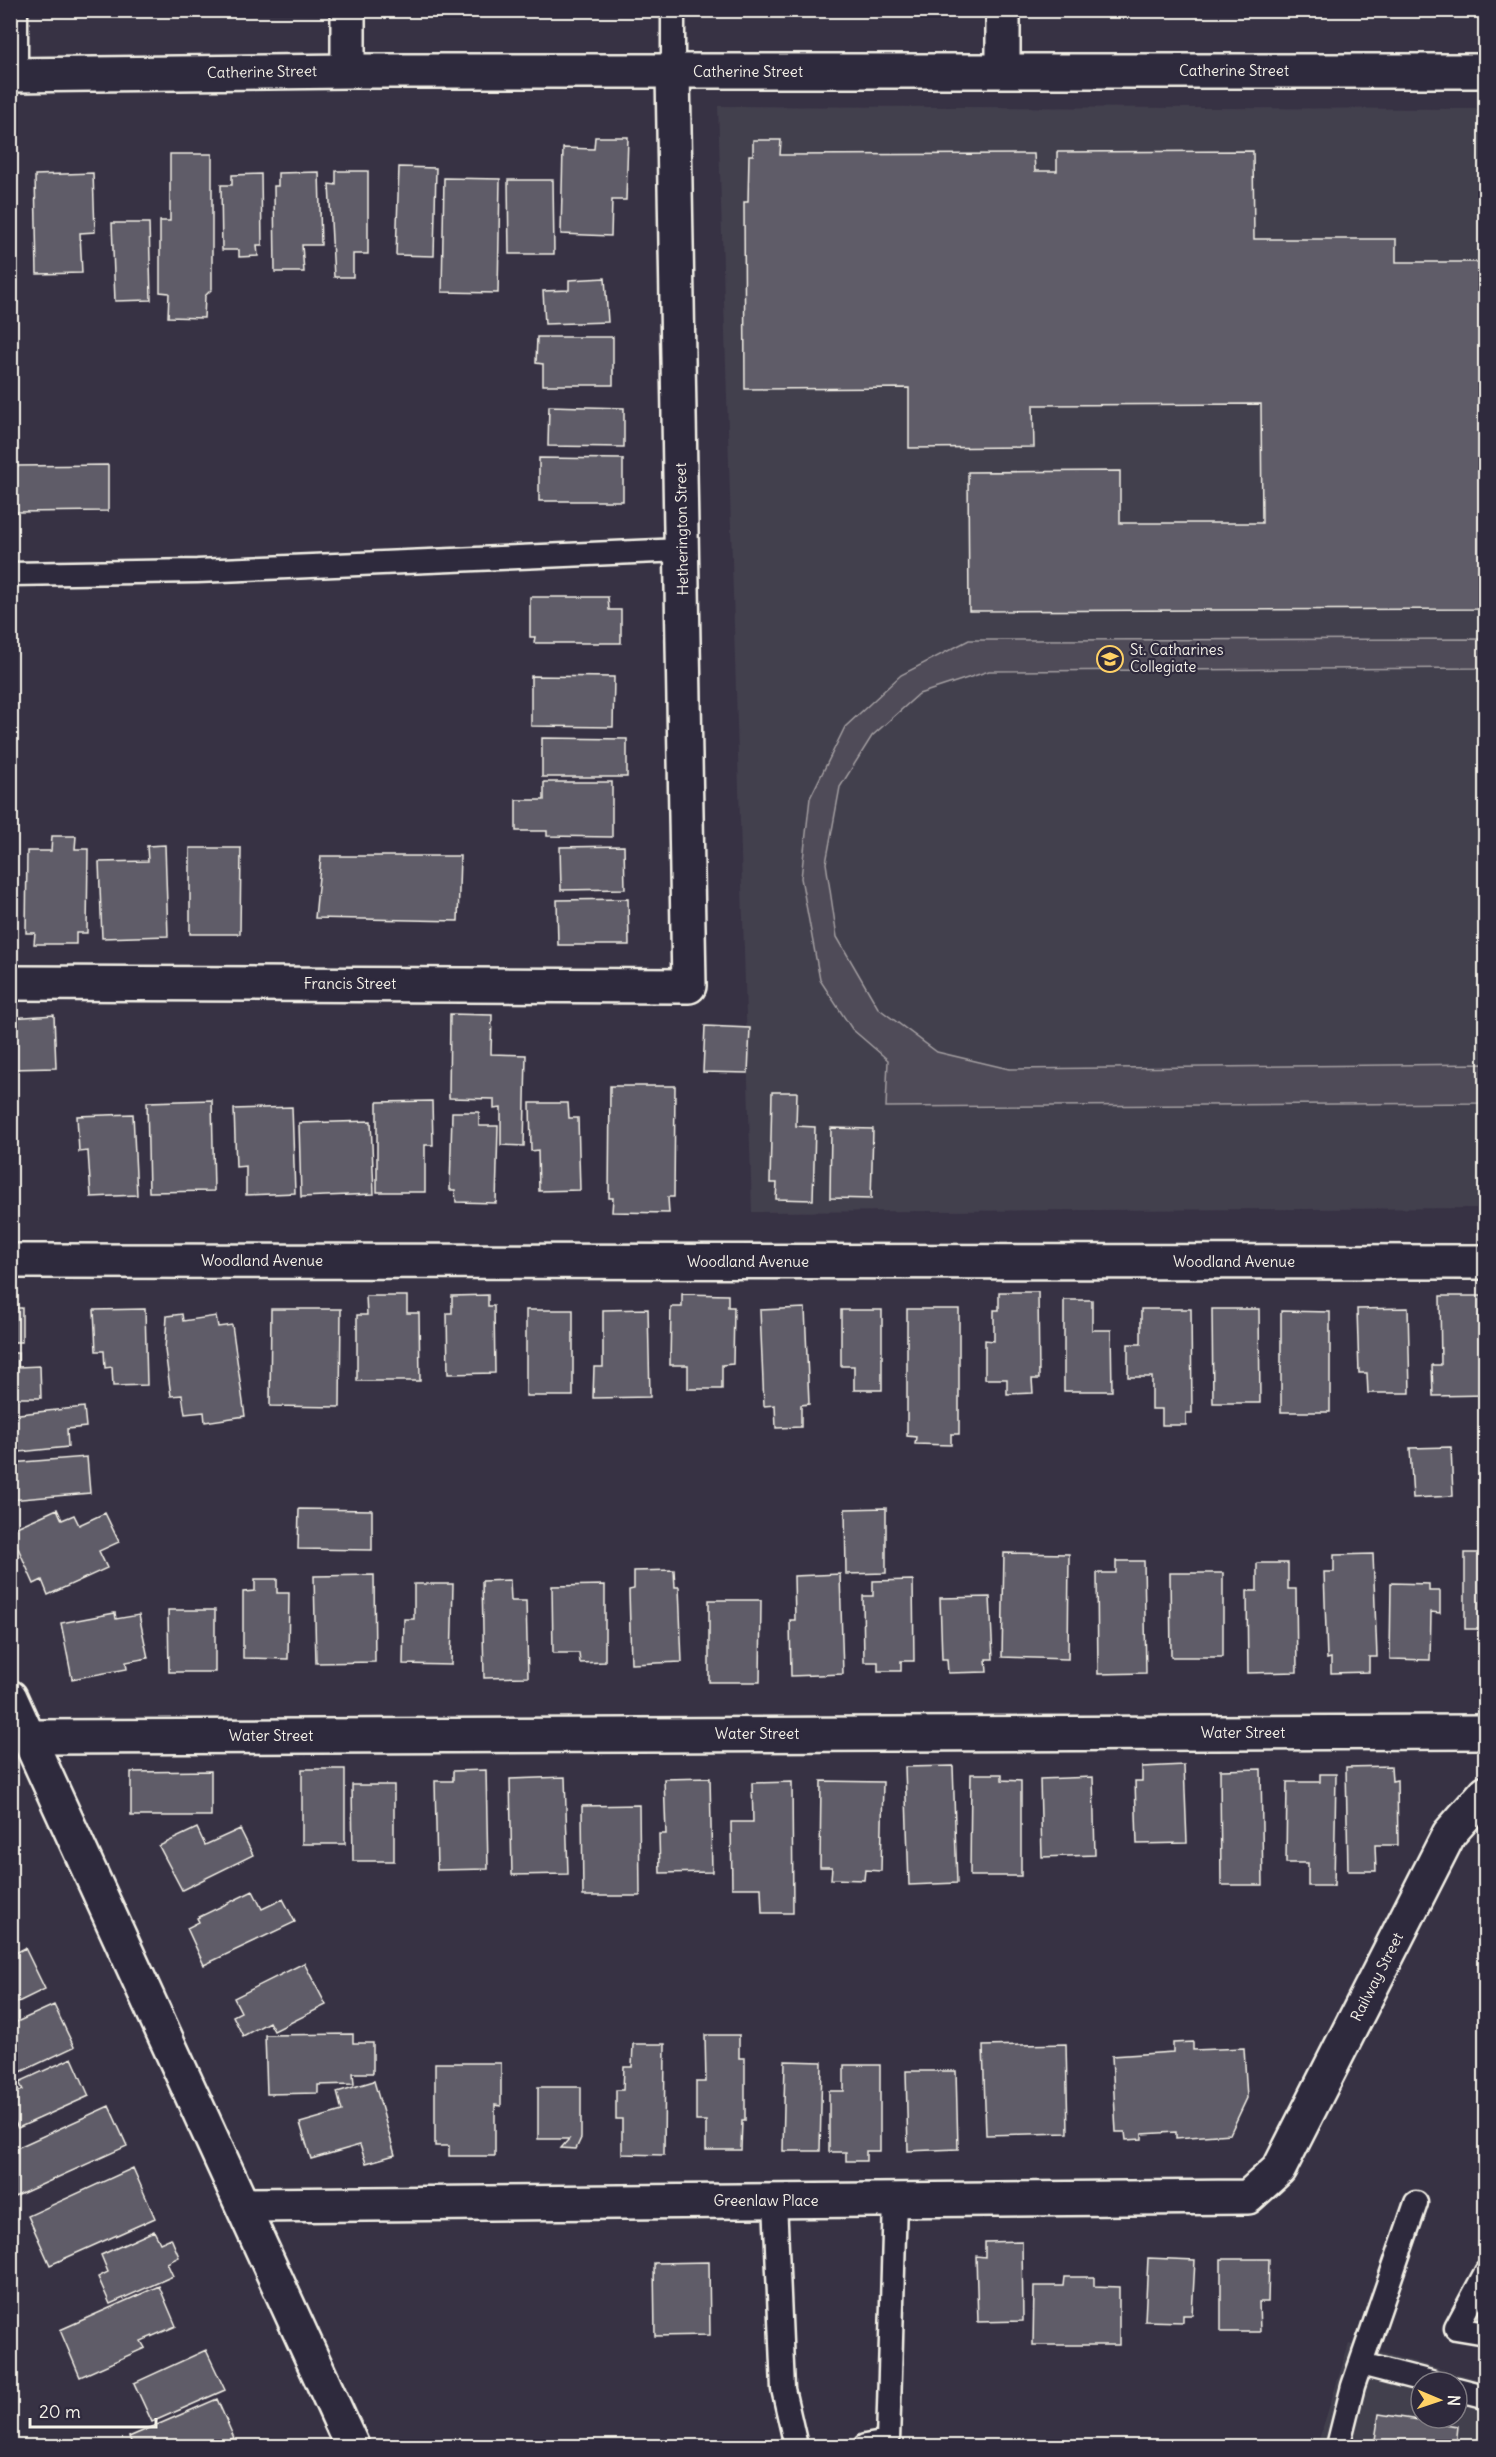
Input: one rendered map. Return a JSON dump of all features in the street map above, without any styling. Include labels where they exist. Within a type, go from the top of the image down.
[{"type":"street","points":[[348,10],[348,71]]},
{"type":"street","points":[[1003,10],[1004,71]]},
{"type":"street","name":"Catherine Street","points":[[13,75],[348,71],[1485,71]]},
{"type":"street","name":"Hetherington Street","points":[[673,72],[689,986]]},
{"type":"street","name":"Francis Street","points":[[10,983],[689,986]]},
{"type":"street","name":"Woodland Avenue","points":[[10,1261],[1485,1262]]},
{"type":"street","points":[[10,1696],[352,2446]]},
{"type":"street","name":"Water Street","points":[[29,1737],[1485,1732]]},
{"type":"street","name":"Railway Street","points":[[1280,2169],[1449,1834],[1485,1792]]},
{"type":"street","name":"Greenlaw Place","points":[[243,2205],[1248,2197],[1280,2169]]},
{"type":"lane","points":[[13,75],[16,10]]},
{"type":"lane","points":[[673,10],[673,72]]},
{"type":"lane","points":[[10,574],[197,571],[682,550]]},
{"type":"lane","points":[[865,2446],[888,2442],[895,2200]]},
{"type":"lane","points":[[775,2201],[783,2389],[796,2446]]},
{"type":"lane","points":[[1338,2446],[1361,2364],[1416,2203]]},
{"type":"lane","points":[[1485,2272],[1456,2328],[1485,2333]]},
{"type":"lane","points":[[1361,2364],[1409,2376]]},
{"type":"lane","points":[[1469,2392],[1484,2396],[1485,2399]]},
{"type":"shaded area","name":"St. Catharines Collegiate","points":[[718,106],[1485,109],[1485,1208],[752,1212]]},
{"type":"shaded area","points":[[1485,639],[1485,668],[989,671],[919,694],[872,736],[840,787],[826,863],[837,937],[878,1008],[937,1052],[1009,1069],[1485,1064],[1485,1103],[886,1107],[888,1060],[852,1029],[820,980],[801,878],[810,798],[845,727],[901,675],[969,640]]},
{"type":"shaded area","points":[[1349,2344],[1445,2370],[1409,2370],[1409,2430],[1469,2430],[1469,2377],[1485,2381],[1485,2446],[1317,2446]]},
{"type":"building","points":[[45,10],[85,10],[85,14],[45,14]]},
{"type":"building","points":[[595,137],[628,137],[626,200],[612,200],[611,236],[561,234],[563,148],[594,149]]},
{"type":"building","points":[[753,140],[781,140],[780,155],[1034,154],[1035,171],[1057,171],[1057,152],[1253,151],[1254,239],[1396,239],[1396,262],[1486,262],[1486,609],[969,611],[968,472],[1120,471],[1120,523],[1262,523],[1261,404],[1033,405],[1034,447],[909,448],[909,388],[745,389],[744,202],[748,202],[749,155],[753,155]]},
{"type":"building","points":[[170,154],[212,154],[212,289],[205,296],[204,318],[168,317],[169,293],[160,292],[160,221],[170,221]]},
{"type":"building","points":[[399,167],[436,168],[434,256],[396,255]]},
{"type":"building","points":[[336,171],[368,171],[368,254],[353,254],[353,277],[334,277],[329,184],[336,185]]},
{"type":"building","points":[[319,172],[321,245],[302,245],[304,272],[275,272],[274,186],[278,186],[278,173]]},
{"type":"building","points":[[93,173],[95,232],[80,233],[82,273],[37,274],[35,175]]},
{"type":"building","points":[[261,174],[262,245],[257,245],[258,256],[239,257],[239,250],[222,250],[221,185],[232,185],[232,175]]},
{"type":"building","points":[[444,178],[500,179],[498,293],[442,292]]},
{"type":"building","points":[[508,180],[553,180],[554,254],[509,254]]},
{"type":"building","points":[[112,223],[149,223],[151,300],[115,301]]},
{"type":"building","points":[[605,278],[608,322],[545,324],[543,291],[569,290],[569,280]]},
{"type":"building","points":[[537,337],[613,337],[613,385],[543,385],[543,364],[536,363]]},
{"type":"building","points":[[549,406],[624,408],[624,447],[548,446]]},
{"type":"building","points":[[539,458],[623,459],[623,501],[539,501]]},
{"type":"building","points":[[108,465],[108,511],[15,512],[15,466]]},
{"type":"building","points":[[530,597],[608,597],[609,610],[621,610],[621,643],[534,643],[535,637],[530,637]]},
{"type":"building","points":[[531,676],[614,677],[613,727],[531,726]]},
{"type":"building","points":[[542,738],[627,739],[627,777],[542,777]]},
{"type":"building","points":[[544,782],[612,782],[612,837],[547,836],[547,831],[516,831],[516,800],[544,800]]},
{"type":"building","points":[[52,836],[76,836],[75,849],[88,849],[87,933],[76,933],[76,944],[34,944],[35,933],[26,933],[27,851],[51,851]]},
{"type":"building","points":[[165,845],[168,936],[102,938],[99,862],[148,861],[147,846]]},
{"type":"building","points":[[624,846],[625,889],[561,890],[560,847]]},
{"type":"building","points":[[190,848],[241,848],[240,934],[190,934]]},
{"type":"building","points":[[321,856],[460,856],[458,921],[315,918]]},
{"type":"building","points":[[628,899],[629,945],[558,945],[557,900]]},
{"type":"building","points":[[450,1014],[492,1015],[491,1054],[526,1055],[524,1146],[501,1145],[501,1108],[494,1109],[494,1099],[449,1098]]},
{"type":"building","points":[[54,1015],[56,1068],[10,1069],[10,1018]]},
{"type":"building","points":[[705,1026],[750,1028],[748,1073],[703,1072]]},
{"type":"building","points":[[610,1086],[675,1086],[674,1197],[668,1197],[669,1213],[612,1212],[613,1198],[609,1198]]},
{"type":"building","points":[[772,1092],[797,1092],[796,1126],[815,1127],[813,1200],[776,1199],[777,1183],[770,1183]]},
{"type":"building","points":[[212,1100],[214,1191],[149,1192],[147,1102]]},
{"type":"building","points":[[432,1101],[433,1145],[425,1145],[425,1192],[377,1192],[377,1102]]},
{"type":"building","points":[[530,1103],[568,1103],[569,1118],[578,1118],[580,1190],[539,1191],[538,1150],[531,1151]]},
{"type":"building","points":[[292,1107],[295,1193],[246,1195],[246,1166],[236,1167],[234,1109]]},
{"type":"building","points":[[452,1112],[479,1112],[479,1126],[498,1126],[496,1203],[456,1202],[455,1190],[450,1190]]},
{"type":"building","points":[[133,1114],[137,1195],[91,1197],[88,1151],[79,1152],[77,1116]]},
{"type":"building","points":[[371,1121],[374,1194],[301,1197],[299,1123]]},
{"type":"building","points":[[831,1128],[873,1129],[871,1199],[830,1198]]},
{"type":"building","points":[[999,1292],[1038,1292],[1039,1379],[1032,1379],[1033,1393],[1007,1394],[1007,1379],[985,1379],[985,1340],[994,1341],[994,1310],[999,1310]]},
{"type":"building","points":[[682,1294],[728,1295],[728,1307],[734,1307],[733,1364],[722,1365],[722,1389],[688,1389],[688,1365],[670,1365],[671,1307],[682,1307]]},
{"type":"building","points":[[488,1295],[488,1306],[494,1306],[495,1373],[448,1374],[447,1313],[452,1313],[452,1296]]},
{"type":"building","points":[[366,1296],[407,1296],[407,1313],[419,1313],[420,1381],[357,1381],[357,1315],[367,1315]]},
{"type":"building","points":[[1440,1296],[1485,1296],[1486,1395],[1433,1396],[1432,1365],[1441,1365]]},
{"type":"building","points":[[1064,1300],[1092,1300],[1092,1330],[1111,1330],[1112,1391],[1064,1391]]},
{"type":"building","points":[[10,1308],[22,1308],[22,1342],[10,1342]]},
{"type":"building","points":[[805,1308],[809,1404],[801,1405],[801,1427],[776,1428],[775,1405],[764,1406],[760,1310]]},
{"type":"building","points":[[1408,1308],[1410,1393],[1368,1393],[1367,1373],[1359,1373],[1357,1309]]},
{"type":"building","points":[[145,1309],[147,1385],[113,1386],[112,1367],[105,1368],[104,1351],[96,1351],[94,1310]]},
{"type":"building","points":[[271,1309],[341,1309],[340,1407],[270,1406]]},
{"type":"building","points":[[648,1309],[650,1397],[593,1398],[594,1367],[603,1367],[603,1310]]},
{"type":"building","points":[[907,1309],[959,1309],[959,1434],[951,1434],[951,1445],[915,1444],[916,1437],[907,1436]]},
{"type":"building","points":[[1141,1309],[1191,1309],[1192,1413],[1186,1413],[1186,1425],[1162,1425],[1162,1409],[1152,1409],[1152,1377],[1128,1377],[1128,1344],[1141,1344]]},
{"type":"building","points":[[1212,1309],[1259,1309],[1260,1403],[1213,1403]]},
{"type":"building","points":[[526,1310],[573,1310],[573,1396],[526,1396]]},
{"type":"building","points":[[841,1310],[882,1310],[882,1390],[854,1390],[854,1366],[841,1366]]},
{"type":"building","points":[[1281,1311],[1330,1312],[1330,1412],[1281,1412]]},
{"type":"building","points":[[182,1314],[183,1321],[216,1316],[218,1327],[232,1325],[245,1416],[205,1422],[204,1412],[185,1414],[182,1395],[171,1396],[165,1350],[167,1316]]},
{"type":"building","points":[[10,1353],[18,1353],[18,1367],[40,1366],[41,1398],[10,1398]]},
{"type":"building","points":[[84,1407],[86,1427],[67,1429],[68,1447],[10,1453],[10,1415]]},
{"type":"building","points":[[1451,1447],[1453,1496],[1413,1498],[1410,1448]]},
{"type":"building","points":[[87,1457],[90,1493],[10,1500],[10,1463]]},
{"type":"building","points":[[886,1508],[886,1573],[846,1574],[845,1509]]},
{"type":"building","points":[[57,1509],[62,1520],[74,1515],[79,1525],[105,1513],[119,1542],[99,1551],[107,1568],[48,1595],[42,1580],[34,1584],[10,1530]]},
{"type":"building","points":[[299,1509],[372,1510],[372,1550],[298,1549]]},
{"type":"building","points":[[1004,1553],[1069,1554],[1068,1659],[1002,1657]]},
{"type":"building","points":[[1465,1553],[1486,1553],[1486,1629],[1465,1629]]},
{"type":"building","points":[[1373,1554],[1377,1657],[1369,1657],[1369,1672],[1331,1673],[1331,1658],[1327,1659],[1324,1572],[1334,1572],[1334,1555]]},
{"type":"building","points":[[1116,1561],[1144,1561],[1146,1673],[1098,1674],[1097,1573],[1116,1573]]},
{"type":"building","points":[[1257,1563],[1288,1563],[1288,1589],[1296,1589],[1297,1672],[1248,1673],[1247,1591],[1257,1591]]},
{"type":"building","points":[[674,1570],[675,1587],[679,1587],[682,1662],[631,1664],[629,1590],[634,1589],[634,1571]]},
{"type":"building","points":[[1170,1573],[1223,1573],[1223,1657],[1171,1657]]},
{"type":"building","points":[[840,1574],[843,1674],[791,1676],[790,1620],[795,1620],[794,1576]]},
{"type":"building","points":[[374,1575],[375,1662],[316,1663],[314,1576]]},
{"type":"building","points":[[255,1579],[277,1579],[277,1593],[289,1593],[288,1659],[243,1658],[243,1592],[255,1591]]},
{"type":"building","points":[[510,1580],[511,1601],[526,1601],[528,1677],[484,1678],[482,1581]]},
{"type":"building","points":[[913,1580],[914,1661],[901,1661],[901,1671],[878,1671],[878,1662],[864,1662],[863,1596],[873,1596],[873,1581]]},
{"type":"building","points":[[1391,1583],[1429,1584],[1429,1591],[1440,1591],[1440,1613],[1431,1612],[1430,1660],[1390,1659]]},
{"type":"building","points":[[414,1584],[453,1584],[451,1665],[403,1664],[404,1619],[414,1619]]},
{"type":"building","points":[[605,1585],[605,1662],[580,1663],[579,1653],[553,1653],[552,1586]]},
{"type":"building","points":[[990,1597],[993,1659],[986,1659],[987,1672],[948,1673],[947,1659],[942,1659],[940,1598]]},
{"type":"building","points":[[709,1600],[761,1600],[760,1682],[709,1682]]},
{"type":"building","points":[[168,1610],[215,1610],[215,1672],[169,1672]]},
{"type":"building","points":[[115,1613],[116,1619],[139,1615],[148,1658],[126,1662],[127,1669],[72,1679],[61,1623]]},
{"type":"building","points":[[1184,1765],[1187,1843],[1137,1844],[1135,1781],[1142,1781],[1142,1767]]},
{"type":"building","points":[[953,1766],[957,1883],[909,1885],[905,1767]]},
{"type":"building","points":[[1391,1766],[1392,1781],[1397,1780],[1398,1845],[1375,1845],[1376,1871],[1348,1871],[1346,1767]]},
{"type":"building","points":[[302,1769],[345,1769],[345,1844],[302,1844]]},
{"type":"building","points":[[1261,1769],[1263,1885],[1221,1885],[1220,1770]]},
{"type":"building","points":[[486,1770],[488,1869],[437,1870],[435,1781],[453,1781],[453,1771]]},
{"type":"building","points":[[211,1771],[211,1816],[131,1816],[131,1772]]},
{"type":"building","points":[[971,1774],[1002,1774],[1002,1780],[1021,1781],[1021,1876],[970,1876]]},
{"type":"building","points":[[1320,1774],[1336,1774],[1334,1886],[1308,1886],[1308,1863],[1286,1863],[1287,1782],[1320,1782]]},
{"type":"building","points":[[565,1777],[568,1874],[512,1875],[510,1779]]},
{"type":"building","points":[[1093,1777],[1095,1855],[1042,1857],[1040,1779]]},
{"type":"building","points":[[710,1778],[712,1872],[660,1873],[659,1834],[666,1834],[664,1779]]},
{"type":"building","points":[[821,1781],[883,1782],[881,1871],[865,1870],[864,1880],[831,1879],[832,1867],[820,1867]]},
{"type":"building","points":[[792,1782],[793,1913],[762,1913],[761,1888],[732,1888],[731,1822],[753,1822],[752,1783]]},
{"type":"building","points":[[352,1785],[394,1785],[394,1861],[353,1861]]},
{"type":"building","points":[[639,1805],[640,1896],[583,1896],[582,1806]]},
{"type":"building","points":[[197,1828],[205,1845],[240,1829],[253,1855],[182,1890],[159,1846]]},
{"type":"building","points":[[253,1891],[262,1909],[283,1899],[295,1922],[204,1965],[187,1928],[199,1922],[197,1918]]},
{"type":"building","points":[[25,1948],[45,1989],[10,2006],[10,1956]]},
{"type":"building","points":[[304,1963],[326,2005],[274,2031],[269,2022],[243,2036],[233,2016],[241,2012],[234,1998]]},
{"type":"building","points":[[54,2005],[74,2047],[10,2077],[10,2025]]},
{"type":"building","points":[[353,2034],[353,2043],[373,2043],[373,2073],[353,2073],[354,2084],[318,2085],[318,2093],[267,2094],[265,2035]]},
{"type":"building","points":[[705,2035],[739,2035],[739,2058],[745,2058],[745,2121],[742,2121],[741,2150],[706,2150],[706,2121],[696,2121],[696,2082],[706,2082]]},
{"type":"building","points":[[1193,2042],[1193,2050],[1244,2048],[1247,2098],[1230,2134],[1176,2138],[1176,2132],[1142,2134],[1142,2139],[1126,2140],[1125,2132],[1116,2132],[1112,2056],[1173,2052],[1173,2043]]},
{"type":"building","points":[[633,2044],[665,2044],[664,2155],[622,2154],[622,2119],[616,2119],[616,2090],[623,2090],[624,2067],[632,2067]]},
{"type":"building","points":[[1066,2044],[1068,2133],[986,2135],[983,2046]]},
{"type":"building","points":[[72,2058],[89,2096],[18,2128],[10,2112],[10,2096],[23,2090],[19,2082]]},
{"type":"building","points":[[785,2061],[822,2062],[820,2151],[783,2151]]},
{"type":"building","points":[[435,2063],[501,2063],[501,2106],[495,2105],[495,2156],[449,2156],[449,2146],[435,2146]]},
{"type":"building","points":[[844,2065],[880,2065],[880,2151],[866,2151],[866,2161],[846,2161],[846,2152],[829,2152],[829,2091],[844,2091]]},
{"type":"building","points":[[906,2071],[956,2071],[958,2149],[908,2151]]},
{"type":"building","points":[[374,2081],[395,2155],[366,2163],[360,2145],[311,2159],[300,2123],[342,2111],[337,2092]]},
{"type":"building","points":[[538,2087],[581,2087],[581,2138],[576,2149],[561,2148],[569,2139],[538,2139]]},
{"type":"building","points":[[109,2106],[127,2146],[10,2199],[10,2151]]},
{"type":"building","points":[[133,2168],[155,2218],[50,2265],[28,2216]]},
{"type":"building","points":[[154,2231],[160,2243],[171,2238],[179,2257],[167,2263],[173,2276],[110,2304],[98,2277],[108,2272],[101,2255]]},
{"type":"building","points":[[1022,2241],[1023,2321],[978,2322],[976,2256],[985,2257],[985,2242]]},
{"type":"building","points":[[1148,2258],[1195,2260],[1192,2315],[1183,2315],[1183,2322],[1145,2321]]},
{"type":"building","points":[[1221,2259],[1269,2259],[1268,2302],[1259,2302],[1260,2332],[1221,2332]]},
{"type":"building","points":[[709,2262],[710,2335],[655,2336],[654,2263]]},
{"type":"building","points":[[1064,2277],[1094,2277],[1094,2286],[1119,2287],[1119,2345],[1033,2345],[1034,2286],[1063,2286]]},
{"type":"building","points":[[159,2286],[176,2326],[141,2341],[145,2348],[80,2377],[60,2330]]},
{"type":"building","points":[[206,2350],[225,2390],[152,2422],[134,2383]]},
{"type":"building","points":[[217,2399],[234,2438],[213,2446],[133,2446],[129,2437]]},
{"type":"building","points":[[1379,2414],[1409,2419],[1409,2430],[1458,2430],[1456,2446],[1374,2446]]},
{"type":"place","name":"St. Catharines Collegiate","points":[[1110,659]]}]
